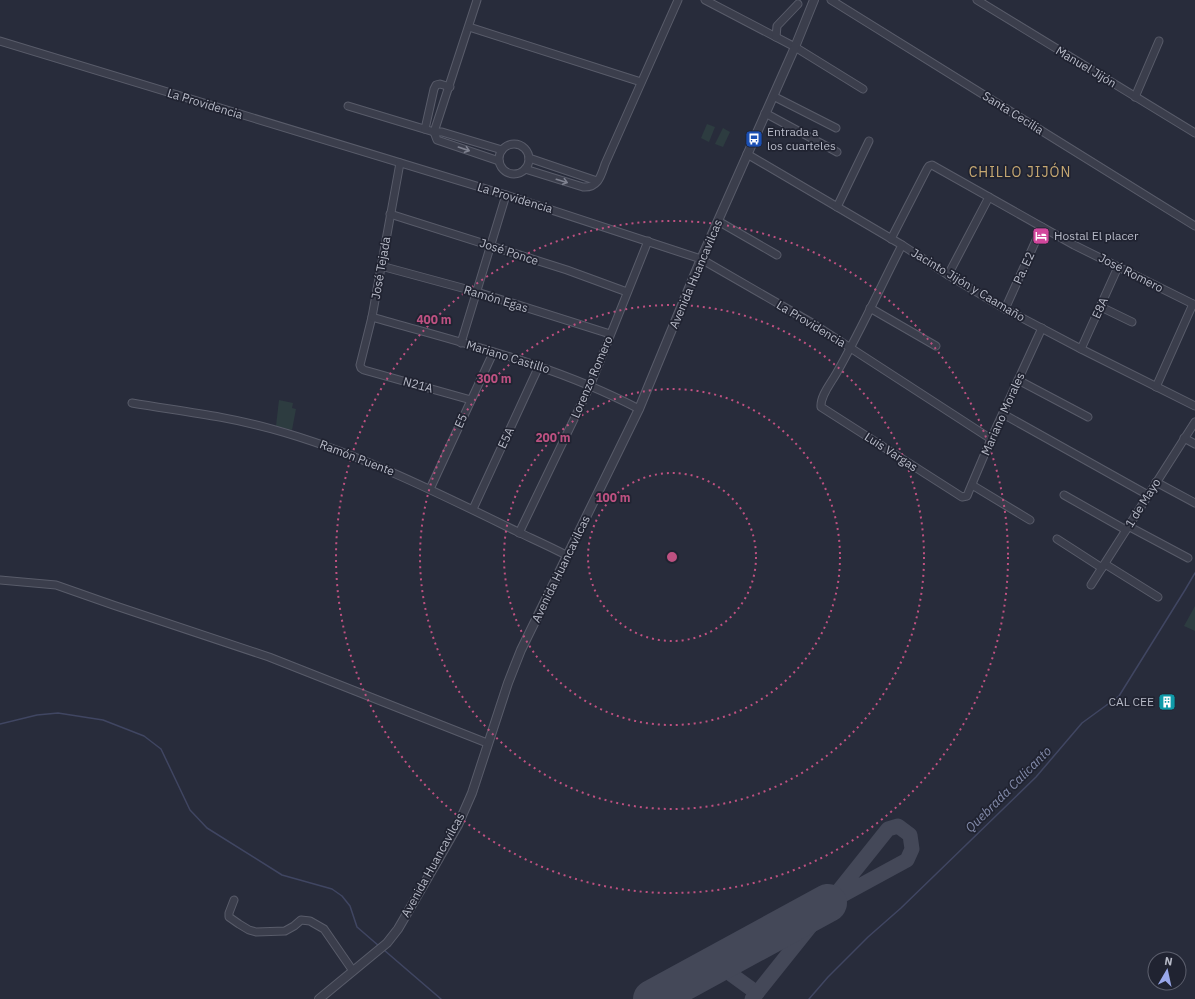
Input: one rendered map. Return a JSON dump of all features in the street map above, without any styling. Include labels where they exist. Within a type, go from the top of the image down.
[{"type":"street","points":[[477,0],[450,87],[434,132],[437,140],[499,161]]},
{"type":"street","points":[[525,169],[583,187],[590,188],[594,186],[601,176],[604,164],[678,0]]},
{"type":"street","points":[[705,0],[795,47],[863,89]]},
{"type":"street","name":"Avenida Huancavilcas","points":[[319,999],[387,943],[414,902],[458,825],[472,793],[487,743],[521,650],[639,408],[701,259],[795,47],[814,0]]},
{"type":"street","name":"Santa Cecilia","points":[[831,0],[1195,226]]},
{"type":"street","name":"Manuel Jijón","points":[[977,0],[1195,133]]},
{"type":"street","points":[[776,37],[777,26],[798,4]]},
{"type":"street","points":[[469,27],[642,82]]},
{"type":"street","name":"La Providencia","points":[[0,41],[506,195],[701,259],[812,323],[991,439]]},
{"type":"street","points":[[1135,97],[1159,41]]},
{"type":"street","points":[[425,129],[434,88],[436,85],[440,84],[450,87]]},
{"type":"street","points":[[773,96],[836,128]]},
{"type":"street","points":[[348,106],[434,132],[442,132],[502,150]]},
{"type":"street","points":[[766,113],[838,152]]},
{"type":"street","points":[[837,207],[869,141]]},
{"type":"street","points":[[518,144],[524,147],[529,158],[525,169],[515,174],[509,173],[501,166],[499,155],[507,146],[518,144]]},
{"type":"street","name":"Jacinto Jijón y Caamaño","points":[[747,154],[902,245],[948,275],[1005,308],[1081,349],[1195,406]]},
{"type":"street","points":[[529,158],[597,181]]},
{"type":"street","name":"José Tejada","points":[[364,370],[360,365],[372,318],[400,163]]},
{"type":"street","name":"José Romero","points":[[891,239],[929,166],[932,165],[1042,227],[1194,305]]},
{"type":"street","points":[[461,343],[506,195]]},
{"type":"street","points":[[948,275],[989,197]]},
{"type":"street","name":"José Ponce","points":[[390,214],[567,270],[627,292]]},
{"type":"street","points":[[718,221],[777,255]]},
{"type":"street","name":"Pa. E2","points":[[1005,308],[1042,227]]},
{"type":"street","name":"Lorenzo Romero","points":[[519,533],[590,386],[648,241]]},
{"type":"street","points":[[851,348],[902,245]]},
{"type":"street","name":"Ramón Egas","points":[[381,266],[477,292],[610,334]]},
{"type":"street","name":"E8A","points":[[1081,349],[1118,267]]},
{"type":"street","points":[[1156,387],[1194,305]]},
{"type":"street","points":[[1101,307],[1132,322]]},
{"type":"street","points":[[870,308],[936,346]]},
{"type":"street","name":"Mariano Castillo","points":[[372,318],[540,366],[639,408]]},
{"type":"street","name":"Mariano Morales","points":[[962,497],[967,496],[991,439],[1042,328]]},
{"type":"street","name":"Luis Vargas","points":[[851,348],[824,395],[821,407],[962,497]]},
{"type":"street","name":"E5","points":[[430,489],[493,352]]},
{"type":"street","name":"E5A","points":[[473,509],[540,366]]},
{"type":"street","name":"N21A","points":[[364,370],[471,400]]},
{"type":"street","points":[[1018,380],[1088,417]]},
{"type":"street","name":"Ramón Puente","points":[[132,402],[226,418],[271,429],[327,446],[374,464],[430,489],[568,556]]},
{"type":"street","points":[[1003,414],[1148,495]]},
{"type":"street","name":"1 de Mayo","points":[[1091,586],[1195,422]]},
{"type":"street","points":[[1184,438],[1195,444]]},
{"type":"street","points":[[1156,482],[1195,503]]},
{"type":"street","points":[[972,485],[1030,520]]},
{"type":"street","points":[[1064,494],[1127,528],[1188,558]]},
{"type":"street","points":[[1057,539],[1158,597]]},
{"type":"street","points":[[0,580],[56,585],[269,657],[487,743]]},
{"type":"street","points":[[234,900],[229,916],[238,924],[256,932],[285,931],[294,926],[299,920],[303,919],[316,923],[324,929],[354,971]]},
{"type":"shaded area","points":[[707,124],[715,127],[709,142],[701,138]]},
{"type":"shaded area","points":[[723,128],[730,132],[723,147],[715,144]]},
{"type":"shaded area","points":[[279,400],[293,403],[292,408],[296,409],[292,430],[276,426]]},
{"type":"shaded area","points":[[1195,606],[1195,631],[1184,626]]},
{"type":"waterway","name":"Quebrada Calicanto","points":[[809,999],[828,977],[868,937],[901,908],[1036,777],[1082,723],[1119,696],[1195,573]]},
{"type":"waterway","name":"Quebrada Calicanto","points":[[0,724],[37,715],[58,713],[103,720],[144,736],[161,749],[190,810],[207,828],[282,875],[332,889],[342,896],[350,906],[357,927],[379,946]]},
{"type":"waterway","name":"Quebrada Calicanto","points":[[384,950],[441,999]]},
{"type":"taxiway","points":[[752,999],[757,993],[888,829],[898,826],[910,835],[912,849],[907,860],[828,903]]},
{"type":"taxiway","points":[[717,964],[757,993]]},
{"type":"runway","points":[[652,999],[828,903]]},
{"type":"place","name":"Entrada a los cuarteles","points":[[754,139]]},
{"type":"place","name":"Hostal El placer","points":[[1041,236]]},
{"type":"place","name":"CAL CEE","points":[[1167,702]]},
{"type":"district","name":"CHILLO JIJÓN","points":[[1020,172]]}]
